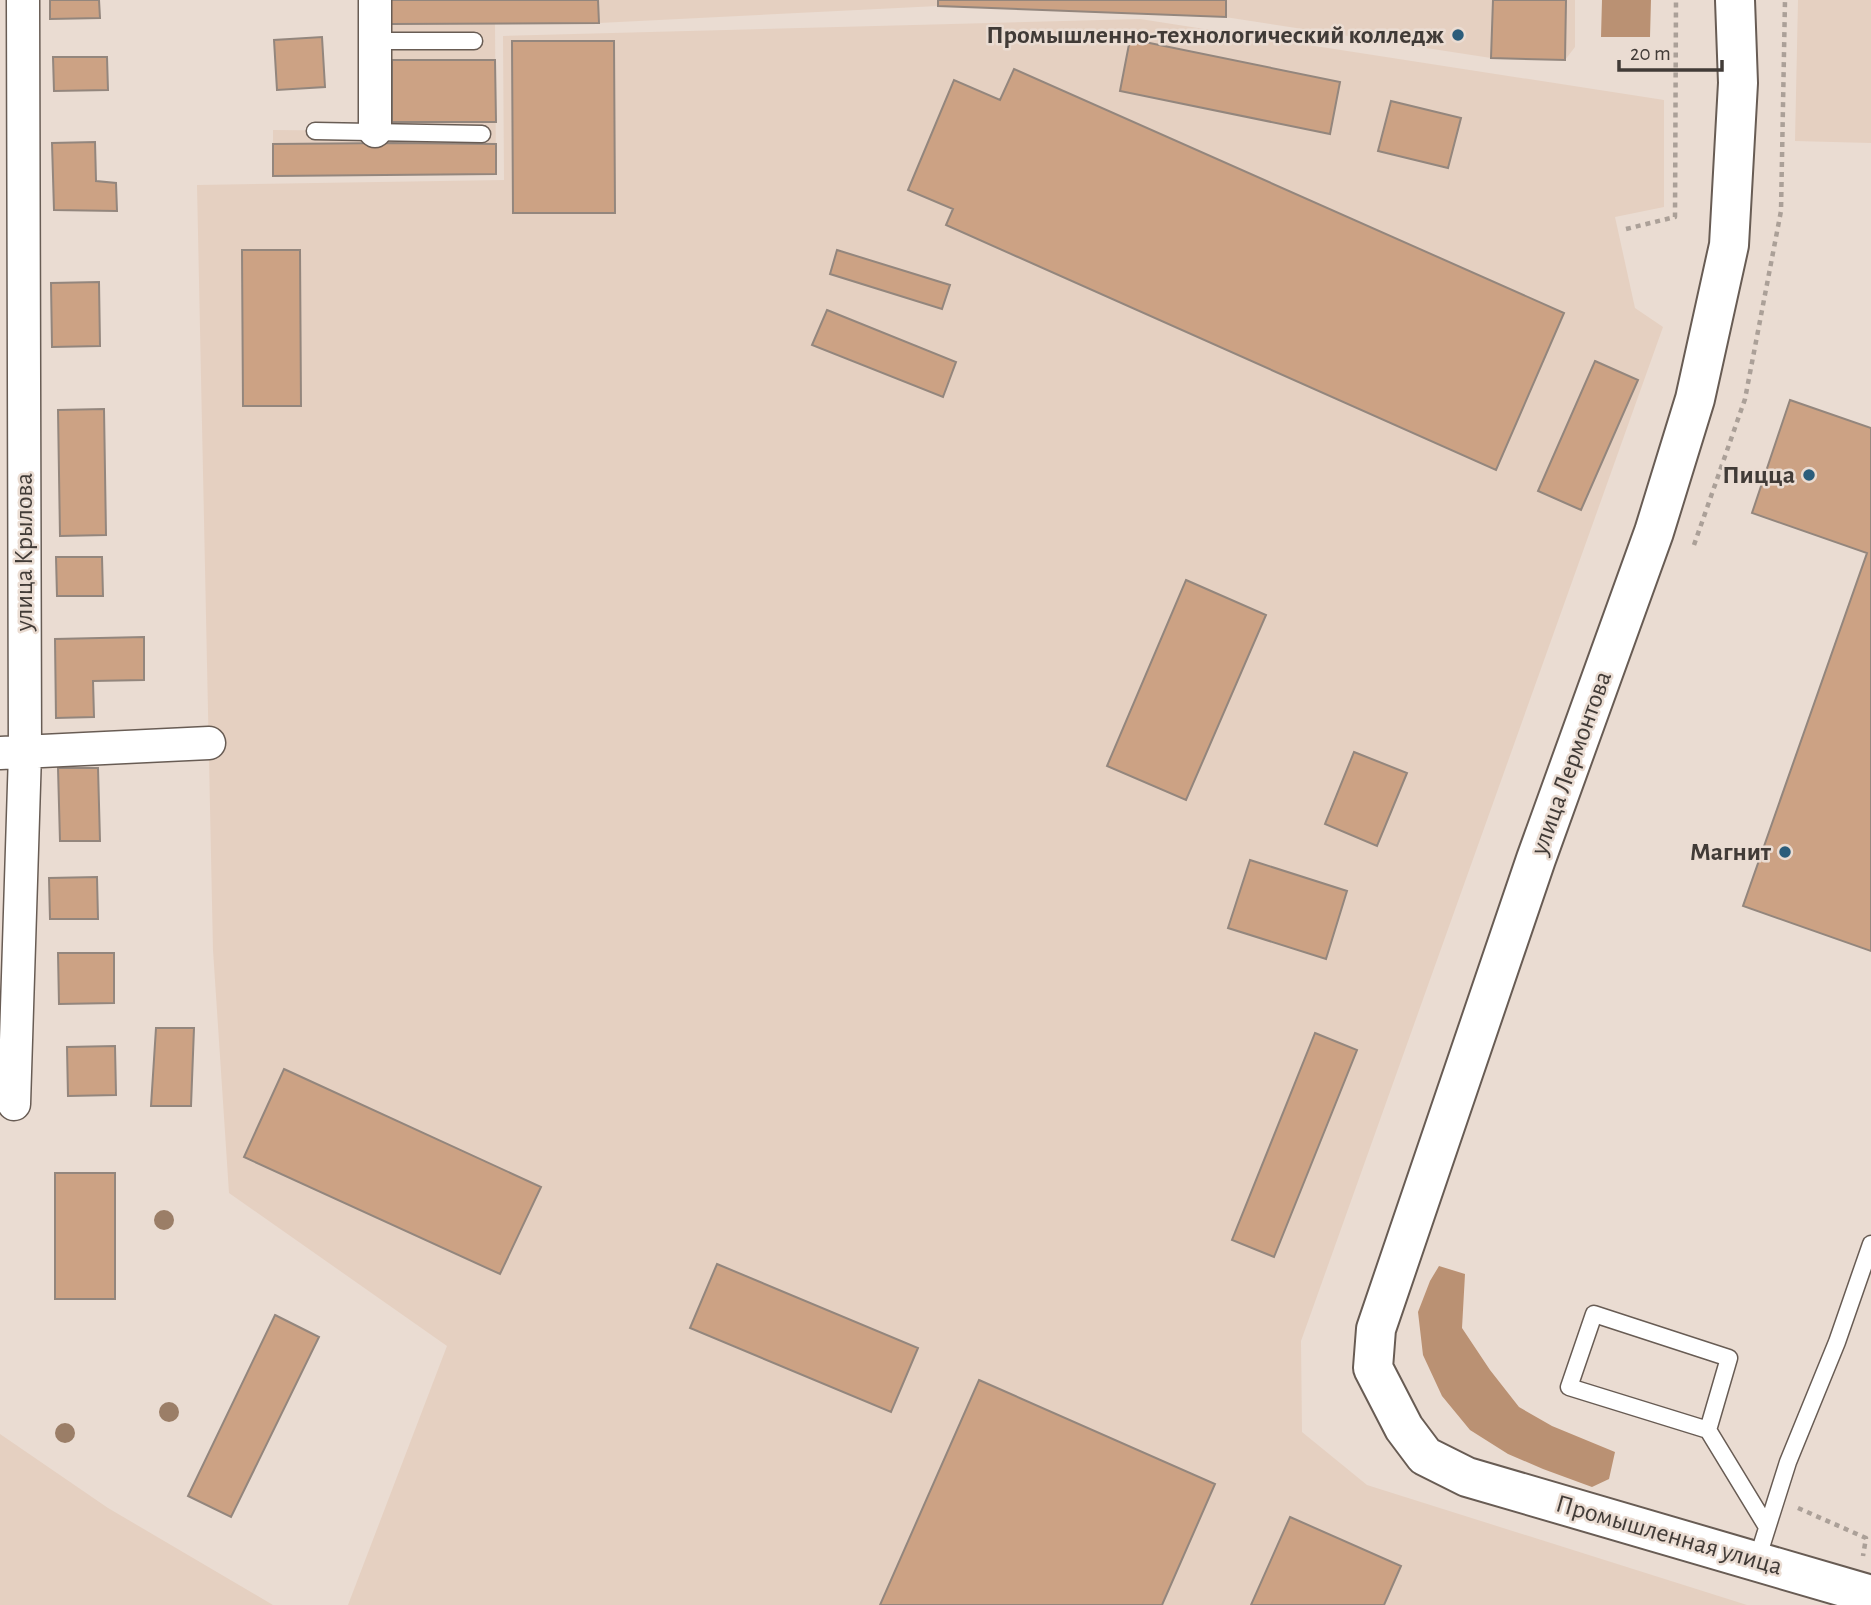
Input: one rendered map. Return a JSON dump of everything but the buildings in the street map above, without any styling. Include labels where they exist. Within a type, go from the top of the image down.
[{"type":"street","name":"улица Крылова","points":[[14,1104],[12,753],[23,0]]},
{"type":"street","points":[[375,0],[375,131]]},
{"type":"street","name":"улица Лермонтова","points":[[1467,1477],[1425,1456],[1404,1428],[1373,1368],[1376,1329],[1536,859],[1654,532],[1696,399],[1729,244],[1738,83],[1735,0]]},
{"type":"street","points":[[12,753],[208,743]]},
{"type":"street","name":"Промышленная улица","points":[[1467,1477],[1762,1544],[1864,1593]]},
{"type":"lane","points":[[375,41],[474,41]]},
{"type":"lane","points":[[315,131],[482,134]]},
{"type":"lane","points":[[1762,1544],[1787,1462],[1837,1342],[1871,1244]]},
{"type":"lane","points":[[1707,1430],[1569,1387],[1594,1314],[1729,1358],[1707,1430],[1762,1544]]},
{"type":"path","points":[[1626,229],[1675,217],[1676,0]]},
{"type":"path","points":[[1776,1498],[1866,1538],[1864,1593]]},
{"type":"shaded area","points":[[375,0],[1575,0],[1575,47],[1565,60],[1491,58],[1225,17],[938,6],[599,23],[495,24],[496,174],[273,176],[273,130],[375,131]]},
{"type":"shaded area","points":[[1602,0],[1651,0],[1650,37],[1601,37]]},
{"type":"shaded area","points":[[1798,0],[1871,0],[1871,143],[1795,141]]},
{"type":"shaded area","points":[[1140,19],[1664,100],[1664,207],[1615,217],[1635,308],[1663,327],[1301,1341],[1302,1432],[1367,1485],[1747,1605],[348,1605],[447,1346],[229,1193],[213,950],[197,185],[504,180],[503,36]]},
{"type":"shaded area","points":[[1439,1266],[1465,1274],[1462,1328],[1519,1407],[1552,1426],[1615,1452],[1609,1479],[1592,1487],[1508,1454],[1470,1430],[1442,1396],[1423,1355],[1418,1312]]},
{"type":"shaded area","points":[[0,1434],[108,1508],[273,1605],[0,1605]]},
{"type":"place","name":"Промышленно-технологический колледж","points":[[1458,35]]},
{"type":"place","name":"Пицца","points":[[1809,475]]},
{"type":"place","name":"Магнит","points":[[1785,852]]}]
